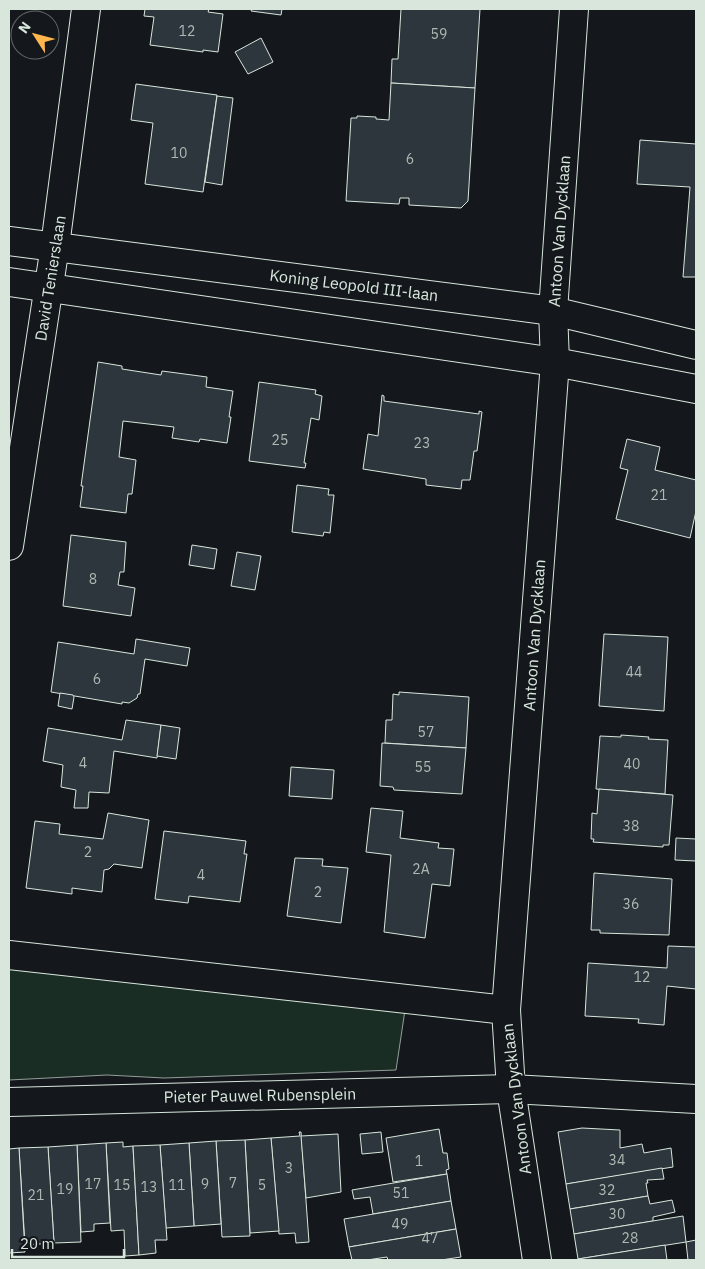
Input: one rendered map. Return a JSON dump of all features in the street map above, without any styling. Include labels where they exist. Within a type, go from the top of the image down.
[{"type":"street","name":"David Tenierslaan","points":[[9,546],[48,287],[56,246],[86,9]]},
{"type":"street","name":"Antoon Van Dycklaan","points":[[537,1260],[511,1089],[506,1010],[556,362],[553,311],[574,9]]},
{"type":"street","name":"Koning Leopold III-laan","points":[[9,241],[553,311],[696,345]]},
{"type":"street","points":[[9,282],[556,362],[696,389]]},
{"type":"street","points":[[9,955],[506,1010]]},
{"type":"street","name":"Pieter Pauwel Rubensplein","points":[[9,1102],[511,1089],[696,1099]]},
{"type":"green space","points":[[9,965],[405,1010],[396,1070],[164,1078],[107,1075],[9,1080]]},
{"type":"building","points":[[145,9],[209,9],[208,12],[223,14],[218,52],[203,50],[203,52],[150,45],[154,17],[144,16]]},
{"type":"building","points":[[252,9],[282,9],[281,15],[251,11]]},
{"type":"building","points":[[401,9],[480,9],[475,88],[391,83],[392,59],[398,59]]},
{"type":"building","points":[[261,38],[273,62],[248,74],[235,52]]},
{"type":"building","points":[[391,83],[475,88],[468,201],[461,208],[409,205],[409,198],[400,198],[399,204],[346,201],[351,118],[357,118],[357,116],[376,117],[376,119],[389,120]]},
{"type":"building","points":[[136,84],[217,95],[203,192],[145,184],[153,123],[131,120]]},
{"type":"building","points":[[217,96],[233,98],[222,185],[205,182]]},
{"type":"building","points":[[640,140],[696,144],[696,277],[683,277],[690,187],[637,184]]},
{"type":"building","points":[[98,362],[122,366],[122,369],[161,375],[162,371],[207,377],[206,387],[233,391],[227,443],[200,439],[199,442],[172,438],[174,427],[123,421],[119,457],[136,460],[132,494],[128,494],[126,513],[80,507],[83,486],[81,486]]},
{"type":"building","points":[[259,382],[316,390],[315,394],[322,396],[319,420],[311,418],[304,463],[306,463],[305,468],[249,461]]},
{"type":"building","points":[[382,395],[384,396],[384,401],[479,414],[479,411],[482,412],[477,451],[474,451],[470,480],[462,480],[461,489],[426,485],[426,479],[363,469],[368,434],[378,436]]},
{"type":"building","points":[[627,439],[660,447],[655,470],[696,480],[696,511],[690,538],[616,519],[628,470],[620,468]]},
{"type":"building","points":[[297,485],[329,489],[328,495],[334,495],[330,533],[324,532],[323,536],[292,532]]},
{"type":"building","points":[[71,535],[126,542],[124,572],[120,572],[118,585],[135,588],[131,616],[63,606]]},
{"type":"building","points":[[192,545],[217,549],[214,569],[189,565]]},
{"type":"building","points":[[237,552],[261,556],[255,590],[231,586]]},
{"type":"building","points":[[604,634],[668,637],[664,711],[599,706]]},
{"type":"building","points":[[136,639],[190,648],[187,666],[145,659],[140,694],[129,703],[122,702],[122,704],[51,692],[58,642],[134,654]]},
{"type":"building","points":[[399,692],[469,697],[466,748],[385,743],[386,720],[392,720],[393,694],[399,695]]},
{"type":"building","points":[[60,693],[73,695],[72,709],[58,706]]},
{"type":"building","points":[[126,720],[161,725],[157,758],[114,751],[109,793],[89,792],[88,808],[74,808],[76,790],[61,787],[63,765],[43,761],[48,728],[122,740]]},
{"type":"building","points":[[161,725],[180,728],[176,759],[157,756]]},
{"type":"building","points":[[621,735],[668,740],[665,794],[596,789],[600,736],[621,737]]},
{"type":"building","points":[[382,743],[466,748],[462,794],[394,790],[393,787],[380,786]]},
{"type":"building","points":[[291,767],[334,770],[332,799],[289,796]]},
{"type":"building","points":[[599,789],[673,795],[669,845],[663,845],[663,847],[593,842],[594,839],[591,839],[592,813],[597,814]]},
{"type":"building","points":[[371,808],[403,811],[400,838],[439,843],[438,848],[454,849],[450,886],[432,884],[425,938],[384,932],[391,855],[366,852]]},
{"type":"building","points":[[108,813],[149,820],[142,868],[114,864],[109,869],[104,870],[102,892],[72,888],[72,894],[26,888],[35,821],[60,824],[59,834],[103,839]]},
{"type":"building","points":[[164,831],[246,841],[244,854],[247,854],[240,902],[189,896],[188,903],[155,899]]},
{"type":"building","points":[[676,838],[696,839],[696,861],[675,860]]},
{"type":"building","points":[[295,858],[323,859],[322,866],[348,868],[341,923],[287,916]]},
{"type":"building","points":[[594,873],[672,879],[669,935],[600,933],[600,930],[591,930]]},
{"type":"building","points":[[668,946],[696,947],[696,989],[667,986],[664,1025],[638,1023],[639,1019],[585,1016],[588,963],[667,968]]},
{"type":"building","points":[[582,1128],[620,1130],[620,1148],[642,1144],[644,1153],[671,1148],[673,1167],[566,1184],[558,1132]]},
{"type":"building","points":[[439,1129],[443,1153],[447,1153],[449,1169],[446,1170],[447,1174],[393,1182],[386,1138]]},
{"type":"building","points":[[299,1132],[301,1132],[309,1242],[296,1243],[295,1233],[279,1234],[271,1138],[300,1136]]},
{"type":"building","points":[[381,1132],[383,1152],[362,1154],[360,1134]]},
{"type":"building","points":[[338,1134],[341,1192],[306,1198],[301,1136]]},
{"type":"building","points":[[271,1138],[279,1231],[250,1233],[245,1140]]},
{"type":"building","points":[[245,1140],[250,1236],[222,1237],[216,1141]]},
{"type":"building","points":[[216,1141],[221,1224],[194,1226],[189,1143]]},
{"type":"building","points":[[123,1142],[123,1147],[133,1146],[139,1255],[125,1256],[124,1230],[111,1231],[106,1143]]},
{"type":"building","points":[[106,1143],[110,1223],[94,1224],[94,1231],[81,1232],[77,1145]]},
{"type":"building","points":[[189,1143],[194,1226],[166,1228],[160,1145]]},
{"type":"building","points":[[77,1145],[81,1242],[54,1243],[48,1147]]},
{"type":"building","points":[[160,1145],[167,1240],[155,1240],[156,1253],[139,1255],[133,1146]]},
{"type":"building","points":[[48,1147],[54,1243],[25,1245],[19,1148]]},
{"type":"building","points":[[19,1148],[25,1252],[9,1253],[9,1149]]},
{"type":"building","points":[[662,1168],[664,1179],[647,1180],[648,1196],[570,1209],[566,1184]]},
{"type":"building","points":[[447,1174],[451,1201],[373,1214],[370,1197],[354,1199],[352,1190]]},
{"type":"building","points":[[648,1196],[650,1204],[672,1200],[675,1212],[653,1217],[653,1221],[574,1234],[570,1209]]},
{"type":"building","points":[[451,1201],[456,1229],[349,1247],[344,1219]]},
{"type":"building","points":[[683,1216],[686,1242],[578,1259],[574,1234]]},
{"type":"building","points":[[456,1229],[461,1257],[441,1260],[388,1260],[387,1257],[352,1260],[349,1247]]},
{"type":"building","points":[[696,1240],[696,1260],[688,1260],[686,1242]]},
{"type":"building","points":[[665,1245],[667,1260],[578,1260],[578,1259]]}]
